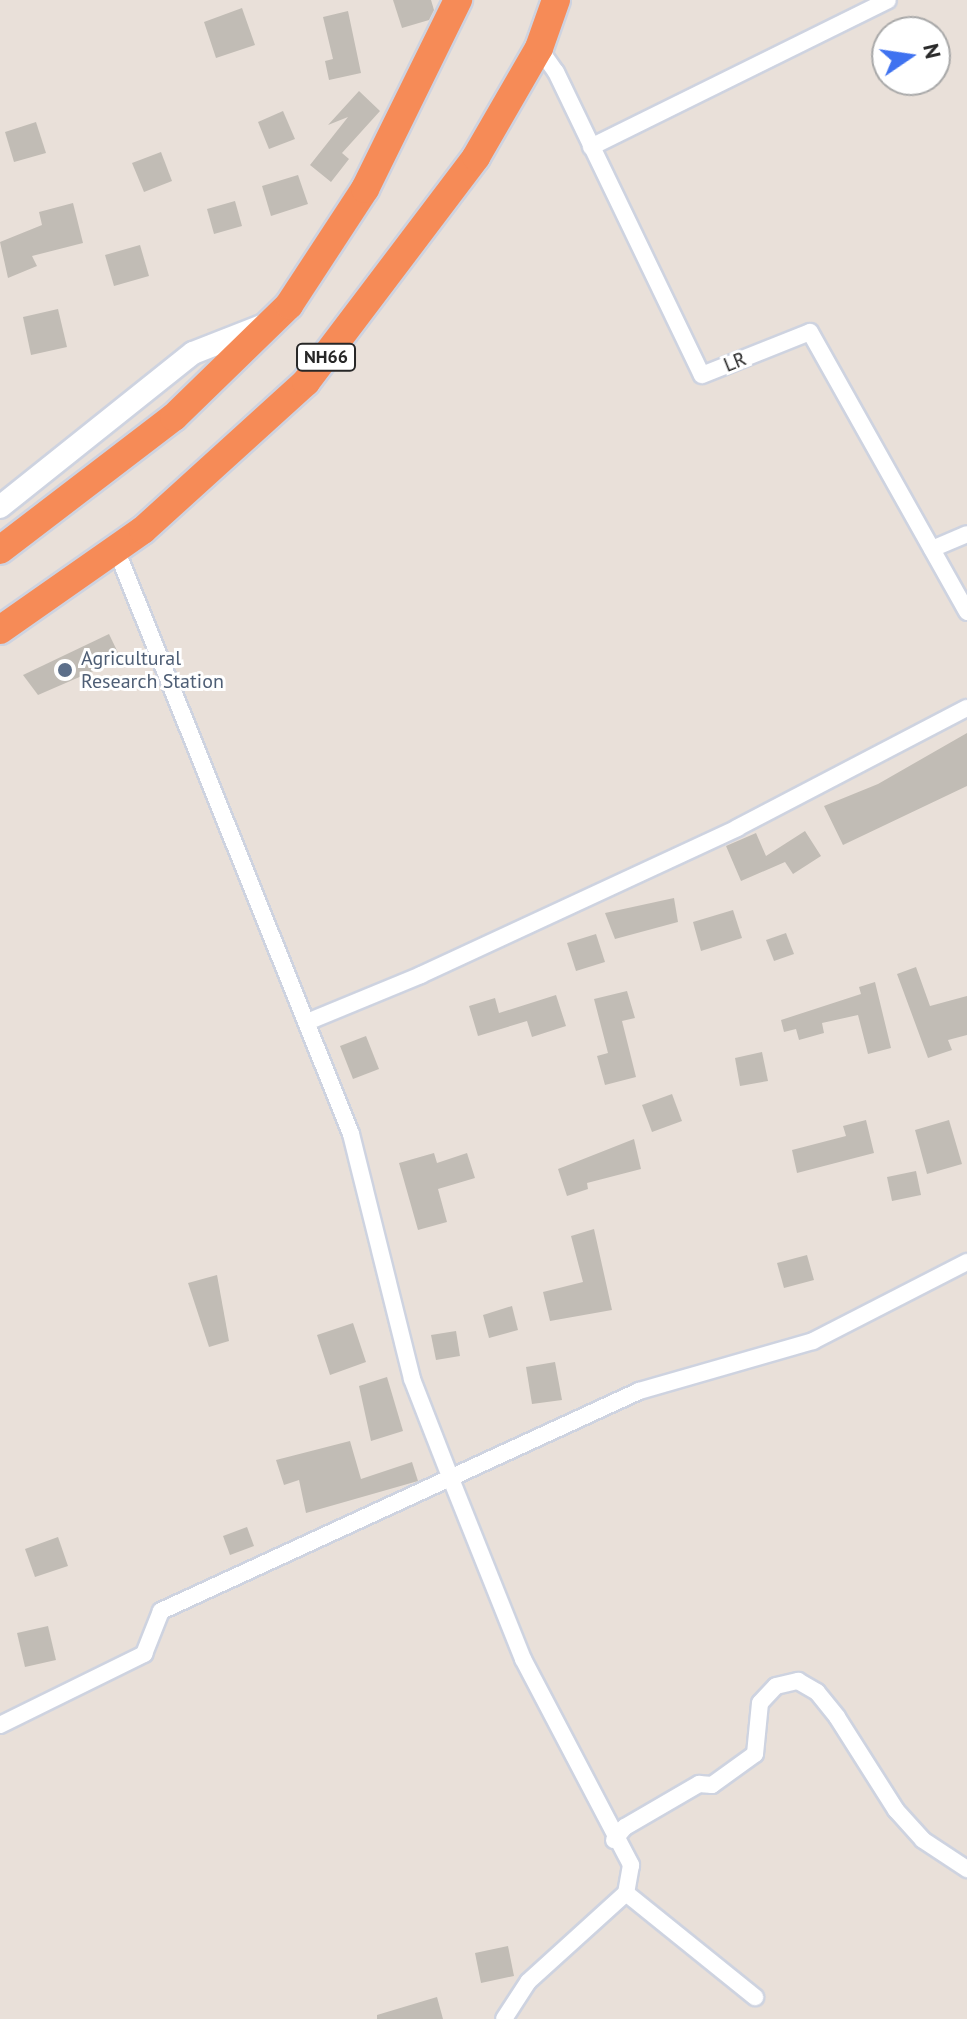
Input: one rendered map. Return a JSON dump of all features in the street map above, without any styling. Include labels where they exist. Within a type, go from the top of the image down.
[{"type":"highway","points":[[0,550],[174,417],[289,305],[365,189],[458,0]]},
{"type":"highway","name":"NH66","points":[[0,630],[116,549],[221,463],[306,382],[476,157],[539,48],[556,0]]},
{"type":"street","points":[[591,147],[888,0]]},
{"type":"street","name":"LR","points":[[539,48],[556,72],[702,375],[810,332],[967,612]]},
{"type":"street","points":[[0,507],[193,353],[273,321]]},
{"type":"street","points":[[932,549],[967,534]]},
{"type":"street","points":[[116,549],[351,1134],[412,1379],[450,1478],[523,1659],[614,1840],[631,1865],[626,1893],[528,1982],[504,2019]]},
{"type":"street","points":[[307,1022],[421,975],[737,828],[967,708]]},
{"type":"street","points":[[0,1725],[144,1654],[161,1611],[639,1391],[813,1341],[967,1262]]},
{"type":"street","points":[[614,1840],[625,1827],[699,1784],[712,1785],[755,1754],[760,1703],[776,1686],[798,1681],[817,1692],[837,1717],[905,1820],[949,1861],[967,1869]]},
{"type":"street","points":[[626,1893],[755,1997]]},
{"type":"building","points":[[393,0],[431,0],[434,10],[429,20],[402,28]]},
{"type":"building","points":[[242,8],[255,45],[216,58],[204,22]]},
{"type":"building","points":[[348,11],[361,73],[329,80],[325,61],[333,59],[323,17]]},
{"type":"building","points":[[359,91],[380,111],[342,153],[349,159],[331,182],[310,165],[348,117],[328,125]]},
{"type":"building","points":[[283,111],[295,139],[269,149],[258,122]]},
{"type":"building","points":[[36,122],[46,153],[14,162],[5,132]]},
{"type":"building","points":[[161,152],[172,181],[144,192],[132,163]]},
{"type":"building","points":[[298,175],[308,204],[271,216],[262,186]]},
{"type":"building","points":[[235,201],[242,226],[214,234],[207,209]]},
{"type":"building","points":[[73,203],[83,243],[32,256],[37,266],[8,278],[0,242],[42,225],[39,212]]},
{"type":"building","points":[[140,245],[149,276],[114,286],[105,255]]},
{"type":"building","points":[[58,309],[67,347],[31,355],[23,317]]},
{"type":"building","name":"Agricultural Research Station","points":[[109,634],[121,659],[38,695],[23,675]]},
{"type":"building","points":[[967,733],[967,786],[843,845],[824,806],[878,784]]},
{"type":"building","points":[[805,831],[821,856],[793,874],[785,862],[741,881],[726,846],[756,833],[766,856]]},
{"type":"building","points":[[674,898],[678,922],[615,939],[605,913]]},
{"type":"building","points":[[733,910],[742,938],[701,951],[693,922]]},
{"type":"building","points":[[786,933],[794,954],[774,961],[766,940]]},
{"type":"building","points":[[596,934],[605,962],[576,971],[567,943]]},
{"type":"building","points":[[916,967],[930,1006],[967,996],[967,1035],[948,1040],[952,1050],[928,1058],[897,974]]},
{"type":"building","points":[[875,982],[891,1048],[868,1054],[858,1015],[822,1023],[824,1033],[799,1040],[796,1029],[784,1032],[781,1020],[861,994],[859,987]]},
{"type":"building","points":[[627,991],[635,1018],[622,1021],[636,1077],[605,1085],[597,1056],[608,1053],[594,999]]},
{"type":"building","points":[[556,995],[566,1026],[532,1037],[527,1021],[478,1036],[469,1006],[495,998],[499,1013]]},
{"type":"building","points":[[366,1036],[379,1069],[353,1079],[340,1046]]},
{"type":"building","points":[[762,1052],[768,1081],[740,1086],[735,1058]]},
{"type":"building","points":[[672,1094],[682,1121],[652,1132],[642,1105]]},
{"type":"building","points":[[866,1120],[874,1153],[797,1173],[792,1150],[846,1136],[843,1126]]},
{"type":"building","points":[[949,1120],[962,1164],[927,1174],[915,1130]]},
{"type":"building","points":[[634,1139],[641,1169],[587,1183],[588,1189],[567,1196],[558,1169]]},
{"type":"building","points":[[434,1153],[437,1163],[467,1153],[475,1178],[438,1189],[447,1222],[418,1230],[399,1163]]},
{"type":"building","points":[[916,1171],[921,1195],[892,1201],[887,1177]]},
{"type":"building","points":[[594,1229],[612,1310],[550,1321],[543,1292],[583,1282],[571,1236]]},
{"type":"building","points":[[807,1255],[814,1280],[784,1288],[777,1263]]},
{"type":"building","points":[[217,1275],[229,1341],[209,1347],[188,1283]]},
{"type":"building","points":[[512,1306],[518,1330],[489,1338],[483,1315]]},
{"type":"building","points":[[353,1323],[366,1362],[330,1375],[317,1335]]},
{"type":"building","points":[[456,1331],[460,1356],[436,1360],[431,1335]]},
{"type":"building","points":[[555,1362],[562,1400],[532,1404],[526,1367]]},
{"type":"building","points":[[387,1377],[403,1431],[371,1441],[359,1386]]},
{"type":"building","points":[[350,1441],[361,1479],[412,1462],[418,1481],[306,1513],[299,1480],[284,1485],[276,1460]]},
{"type":"building","points":[[247,1527],[254,1546],[230,1555],[223,1536]]},
{"type":"building","points":[[58,1537],[68,1566],[35,1577],[25,1549]]},
{"type":"building","points":[[48,1626],[56,1660],[25,1667],[17,1633]]},
{"type":"building","points":[[508,1946],[514,1976],[481,1983],[475,1953]]},
{"type":"building","points":[[437,1997],[443,2019],[377,2019],[377,2015]]},
{"type":"place","name":"Agricultural Research Station","points":[[65,670]]}]
